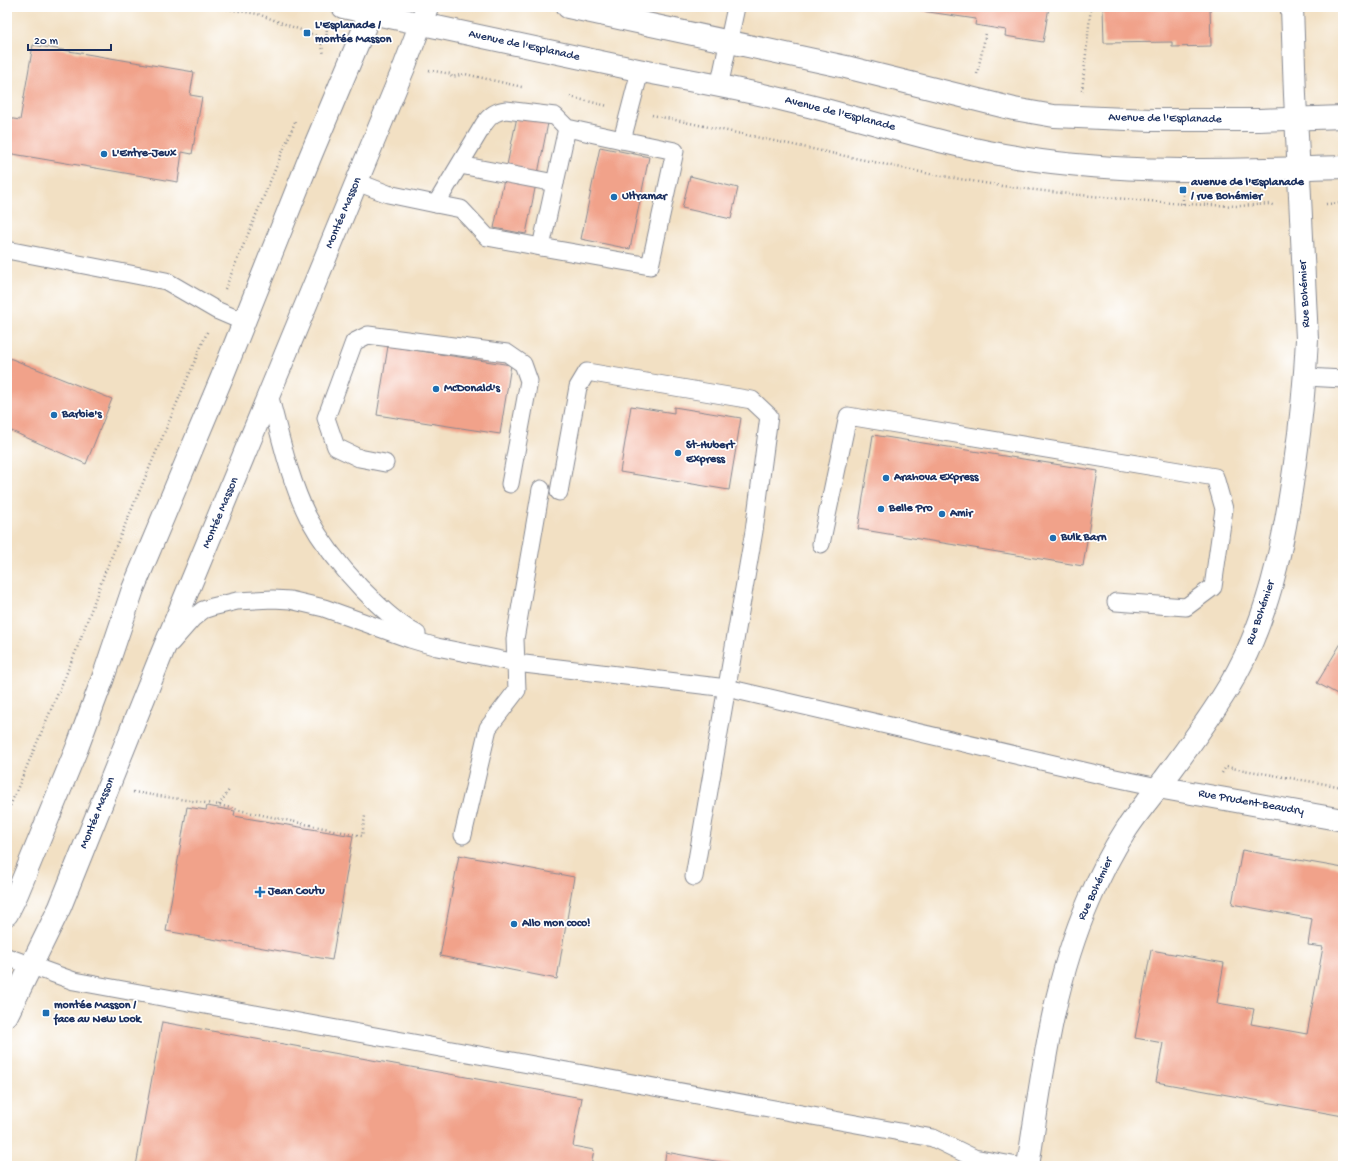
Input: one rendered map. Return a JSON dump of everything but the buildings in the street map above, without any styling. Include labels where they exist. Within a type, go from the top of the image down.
[{"type":"street","name":"Avenue de l'Esplanade","points":[[343,7],[424,15],[640,71],[791,101],[947,143],[1022,158],[1107,167],[1206,170],[1343,167]]},
{"type":"street","name":"Avenue de l'Esplanade","points":[[568,7],[846,67],[1037,114],[1078,118],[1151,120],[1259,120],[1343,117]]},
{"type":"street","name":"Rue Bohémier","points":[[1028,1166],[1053,1014],[1062,976],[1073,940],[1088,901],[1105,865],[1126,829],[1224,694],[1247,655],[1257,630],[1278,562],[1299,436],[1306,377],[1307,339],[1292,7]]},
{"type":"street","points":[[7,914],[77,748],[103,678],[132,589],[244,322],[371,10]]},
{"type":"street","name":"Montée Masson","points":[[7,1015],[60,907],[160,658],[357,182],[424,15]]},
{"type":"street","name":"Rue Prudent-Beaudry","points":[[1158,786],[1343,820]]},
{"type":"lane","points":[[719,87],[736,7]]},
{"type":"lane","points":[[622,140],[640,71]]},
{"type":"lane","points":[[357,182],[388,194],[436,204],[461,209],[487,237],[650,266],[676,151],[567,128],[555,116],[506,110],[499,111],[492,114],[488,119],[436,204]]},
{"type":"lane","points":[[541,247],[567,128]]},
{"type":"lane","points":[[460,165],[555,183]]},
{"type":"lane","points":[[7,250],[166,281],[216,310],[244,322]]},
{"type":"lane","points":[[385,463],[359,458],[336,447],[326,418],[354,342],[368,335],[507,353],[523,364],[529,381],[510,484]]},
{"type":"lane","points":[[559,492],[578,387],[587,372],[752,400],[769,416],[754,531],[694,877]]},
{"type":"lane","points":[[1306,377],[1343,379]]},
{"type":"lane","points":[[269,394],[289,467],[298,492],[308,516],[324,543],[346,572],[380,607],[410,630],[450,650]]},
{"type":"lane","points":[[821,544],[848,416],[1214,477],[1224,509],[1213,587],[1186,607],[1116,602]]},
{"type":"lane","points":[[463,835],[488,728],[517,690],[515,638],[541,489]]},
{"type":"lane","points":[[160,658],[184,627],[203,610],[224,603],[267,599],[290,600],[306,603],[410,639],[450,650],[516,664],[727,688],[1101,775],[1158,786]]},
{"type":"lane","points":[[7,957],[82,983],[933,1138],[974,1158],[1018,1166]]},
{"type":"path","points":[[215,7],[258,14],[316,36],[323,45],[324,56]]},
{"type":"path","points":[[1081,98],[1091,7]]},
{"type":"path","points":[[976,80],[986,34]]},
{"type":"path","points":[[451,75],[465,74],[477,76]]},
{"type":"path","points":[[1251,206],[1270,204]]},
{"type":"path","points":[[7,814],[76,650],[105,572],[208,329]]},
{"type":"path","points":[[1226,767],[1343,787]]},
{"type":"path","points":[[219,805],[229,790]]},
{"type":"path","points":[[129,791],[219,805],[243,812],[362,836],[365,816]]},
{"type":"place","name":"L'Esplanade / montée Masson","points":[[307,33]]},
{"type":"place","name":"L'Entre-Jeux","points":[[104,154]]},
{"type":"place","name":"avenue de l'Esplanade / rue Bohémier","points":[[1183,190]]},
{"type":"place","name":"Ultramar","points":[[614,197]]},
{"type":"place","name":"McDonald's","points":[[436,389]]},
{"type":"place","name":"Barbie's","points":[[54,415]]},
{"type":"place","name":"St-Hubert Express","points":[[678,453]]},
{"type":"place","name":"Arahova Express","points":[[886,478]]},
{"type":"place","name":"Belle Pro","points":[[881,509]]},
{"type":"place","name":"Amir","points":[[942,514]]},
{"type":"place","name":"Bulk Barn","points":[[1053,538]]},
{"type":"place","name":"Jean Coutu","points":[[260,892]]},
{"type":"place","name":"Allo mon coco!","points":[[514,924]]},
{"type":"place","name":"montée Masson / face au New Look","points":[[46,1013]]}]
